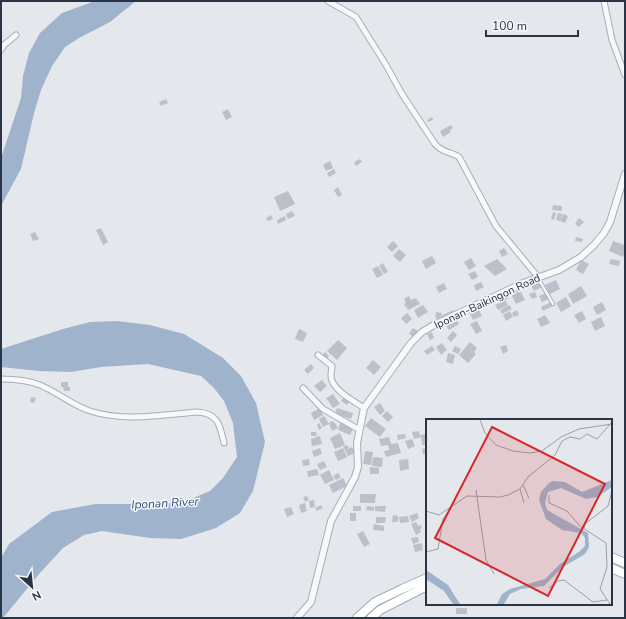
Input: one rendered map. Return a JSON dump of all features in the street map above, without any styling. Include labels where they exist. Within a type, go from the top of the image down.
[{"type":"main road","points":[[612,557],[625,563]]},
{"type":"main road","points":[[612,568],[625,574]]},
{"type":"main road","points":[[357,618],[374,602],[426,578]]},
{"type":"main road","points":[[371,618],[380,610],[426,587]]},
{"type":"street","points":[[328,1],[356,18],[386,65],[402,94],[435,144],[440,150],[459,157],[496,226],[538,278]]},
{"type":"street","points":[[604,1],[612,40],[625,75]]},
{"type":"street","points":[[1,50],[4,45],[16,35]]},
{"type":"street","points":[[624,175],[625,168]]},
{"type":"street","name":"Iponan-Baikingon Road","points":[[297,618],[311,602],[331,521],[355,477],[358,467],[356,443],[364,408],[402,353],[422,332],[434,325],[523,283],[559,270],[581,257],[604,233],[610,222],[624,175]]},
{"type":"street","points":[[318,355],[332,366],[330,377],[333,384],[341,393],[364,408]]},
{"type":"street","points":[[1,379],[20,379],[30,382],[88,410],[107,415],[128,417],[206,412],[212,415],[217,421],[221,429],[224,444]]},
{"type":"street","points":[[303,388],[323,409],[358,429]]},
{"type":"lane","points":[[538,278],[554,304]]},
{"type":"water","points":[[95,1],[136,1],[110,22],[65,47],[52,66],[41,90],[34,113],[21,169],[1,206],[1,158],[21,98],[23,76],[29,53],[40,33],[62,13]]},
{"type":"water","points":[[117,321],[150,325],[184,334],[223,358],[241,376],[256,403],[265,442],[253,491],[240,513],[216,528],[181,539],[150,538],[102,531],[84,535],[63,548],[39,574],[3,618],[1,618],[1,558],[9,544],[52,512],[95,504],[161,504],[184,502],[210,491],[223,478],[237,457],[233,423],[224,401],[214,388],[201,376],[148,364],[101,367],[71,372],[39,371],[1,367],[1,349],[90,322]]},
{"type":"building","points":[[166,99],[168,103],[161,106],[159,102]]},
{"type":"building","points":[[228,109],[232,117],[226,120],[222,112]]},
{"type":"building","points":[[432,117],[433,120],[428,122],[427,120]]},
{"type":"building","points":[[451,125],[453,128],[450,130],[451,132],[443,137],[440,131]]},
{"type":"building","points":[[360,159],[362,162],[356,166],[354,162]]},
{"type":"building","points":[[330,161],[333,168],[326,171],[323,165]]},
{"type":"building","points":[[334,169],[336,173],[329,177],[327,173]]},
{"type":"building","points":[[338,187],[342,195],[338,197],[334,190]]},
{"type":"building","points":[[288,191],[295,204],[280,211],[274,197]]},
{"type":"building","points":[[553,205],[562,206],[562,211],[552,210]]},
{"type":"building","points":[[292,211],[295,216],[288,219],[286,214]]},
{"type":"building","points":[[553,212],[556,213],[554,220],[551,219]]},
{"type":"building","points":[[558,213],[562,214],[560,221],[556,220]]},
{"type":"building","points":[[563,214],[568,216],[565,223],[560,221]]},
{"type":"building","points":[[271,215],[273,219],[268,221],[266,218]]},
{"type":"building","points":[[285,216],[286,220],[278,224],[277,220]]},
{"type":"building","points":[[579,218],[584,222],[579,227],[575,224]]},
{"type":"building","points":[[101,228],[108,242],[103,245],[96,230]]},
{"type":"building","points":[[35,232],[39,239],[33,241],[30,234]]},
{"type":"building","points":[[576,237],[583,239],[582,242],[575,241]]},
{"type":"building","points":[[393,241],[398,246],[392,252],[387,247]]},
{"type":"building","points":[[613,241],[625,245],[625,253],[623,257],[609,251]]},
{"type":"building","points":[[504,248],[508,254],[502,257],[499,251]]},
{"type":"building","points":[[399,249],[406,255],[400,262],[393,256]]},
{"type":"building","points":[[432,256],[436,263],[426,269],[422,261]]},
{"type":"building","points":[[471,258],[476,266],[469,270],[464,262]]},
{"type":"building","points":[[497,259],[507,269],[495,276],[484,266]]},
{"type":"building","points":[[611,259],[620,261],[619,266],[609,264]]},
{"type":"building","points":[[581,260],[589,264],[583,274],[576,270]]},
{"type":"building","points":[[383,263],[388,272],[384,274],[379,266]]},
{"type":"building","points":[[378,266],[383,275],[377,278],[372,269]]},
{"type":"building","points":[[475,271],[478,277],[472,280],[468,274]]},
{"type":"building","points":[[556,280],[560,289],[550,294],[545,285]]},
{"type":"building","points":[[538,281],[542,287],[534,291],[531,285]]},
{"type":"building","points":[[481,282],[484,287],[476,291],[474,285]]},
{"type":"building","points":[[444,283],[447,289],[439,293],[436,287]]},
{"type":"building","points":[[581,286],[587,296],[573,304],[568,294]]},
{"type":"building","points":[[520,290],[525,300],[516,304],[511,294]]},
{"type":"building","points":[[535,292],[537,297],[532,299],[529,294]]},
{"type":"building","points":[[507,293],[509,298],[505,300],[508,305],[498,310],[495,305],[503,301],[500,296]]},
{"type":"building","points":[[546,293],[549,299],[542,302],[539,296]]},
{"type":"building","points":[[409,296],[411,300],[416,298],[420,304],[408,310],[404,304],[406,303],[404,299]]},
{"type":"building","points":[[566,297],[571,306],[561,312],[556,303]]},
{"type":"building","points":[[551,302],[553,306],[543,311],[541,307]]},
{"type":"building","points":[[602,302],[606,310],[597,315],[593,307]]},
{"type":"building","points":[[423,305],[428,312],[418,318],[414,310]]},
{"type":"building","points":[[509,305],[512,309],[502,314],[500,310]]},
{"type":"building","points":[[478,308],[482,316],[473,320],[469,312]]},
{"type":"building","points":[[453,310],[455,314],[443,320],[441,316]]},
{"type":"building","points":[[517,310],[519,315],[514,317],[512,313]]},
{"type":"building","points":[[510,311],[513,317],[506,321],[503,315]]},
{"type":"building","points":[[582,311],[586,319],[579,323],[574,315]]},
{"type":"building","points":[[436,312],[442,313],[440,319],[435,318]]},
{"type":"building","points":[[407,313],[412,319],[406,324],[401,318]]},
{"type":"building","points":[[545,315],[550,323],[541,327],[537,319]]},
{"type":"building","points":[[601,317],[605,326],[595,331],[591,322]]},
{"type":"building","points":[[456,318],[459,324],[449,330],[445,324]]},
{"type":"building","points":[[477,321],[482,331],[476,334],[470,324]]},
{"type":"building","points":[[413,328],[420,332],[416,338],[409,334]]},
{"type":"building","points":[[299,329],[307,333],[303,342],[295,339]]},
{"type":"building","points":[[453,331],[457,335],[451,342],[447,338]]},
{"type":"building","points":[[432,332],[434,338],[430,340],[427,334]]},
{"type":"building","points":[[338,340],[347,348],[337,360],[327,351]]},
{"type":"building","points":[[470,342],[477,348],[474,352],[476,354],[468,363],[459,355]]},
{"type":"building","points":[[442,343],[447,350],[441,355],[436,347]]},
{"type":"building","points":[[506,345],[508,351],[503,354],[500,347]]},
{"type":"building","points":[[432,346],[435,350],[427,355],[424,351]]},
{"type":"building","points":[[455,346],[461,349],[458,354],[452,351]]},
{"type":"building","points":[[325,352],[329,356],[326,360],[322,355]]},
{"type":"building","points":[[448,353],[455,355],[453,364],[446,362]]},
{"type":"building","points":[[373,360],[381,367],[374,375],[366,368]]},
{"type":"building","points":[[311,364],[314,368],[308,374],[304,370]]},
{"type":"building","points":[[322,380],[327,386],[320,392],[314,386]]},
{"type":"building","points":[[61,382],[68,382],[70,391],[64,391],[63,387],[61,387]]},
{"type":"building","points":[[333,394],[340,404],[333,408],[326,398]]},
{"type":"building","points":[[31,397],[36,398],[34,403],[30,402]]},
{"type":"building","points":[[344,397],[350,401],[347,405],[341,401]]},
{"type":"building","points":[[380,403],[385,411],[380,415],[374,407]]},
{"type":"building","points":[[320,408],[323,415],[314,420],[311,413]]},
{"type":"building","points":[[337,408],[353,413],[351,419],[335,414]]},
{"type":"building","points":[[387,411],[393,417],[388,422],[382,416]]},
{"type":"building","points":[[324,416],[329,424],[323,427],[319,419]]},
{"type":"building","points":[[371,418],[386,429],[380,437],[365,426]]},
{"type":"building","points":[[332,421],[338,428],[332,431],[329,423]]},
{"type":"building","points":[[319,423],[322,428],[319,430],[317,425]]},
{"type":"building","points":[[340,423],[353,429],[350,435],[338,430]]},
{"type":"building","points":[[419,431],[420,435],[426,434],[426,445],[422,445],[421,437],[414,439],[412,432]]},
{"type":"building","points":[[311,432],[316,432],[317,436],[311,436]]},
{"type":"building","points":[[340,433],[345,445],[335,449],[330,438]]},
{"type":"building","points":[[405,434],[406,438],[398,440],[397,435]]},
{"type":"building","points":[[320,436],[322,444],[312,446],[311,439]]},
{"type":"building","points":[[389,437],[391,444],[398,443],[401,453],[386,457],[384,451],[389,450],[388,445],[381,446],[379,439]]},
{"type":"building","points":[[412,439],[415,446],[408,449],[405,441]]},
{"type":"building","points":[[347,445],[349,448],[345,450],[343,447]]},
{"type":"building","points":[[352,447],[355,453],[348,456],[345,450]]},
{"type":"building","points":[[320,448],[322,454],[314,457],[312,451]]},
{"type":"building","points":[[343,448],[347,457],[338,461],[334,452]]},
{"type":"building","points":[[426,448],[426,454],[423,454],[422,449]]},
{"type":"building","points":[[365,451],[373,452],[371,465],[363,464]]},
{"type":"building","points":[[373,457],[383,458],[382,467],[372,466]]},
{"type":"building","points":[[309,459],[310,465],[303,466],[302,460]]},
{"type":"building","points":[[408,459],[409,469],[400,471],[399,460]]},
{"type":"building","points":[[324,461],[327,467],[320,470],[317,464]]},
{"type":"building","points":[[370,467],[379,468],[379,474],[370,474]]},
{"type":"building","points":[[317,469],[319,475],[308,477],[307,471]]},
{"type":"building","points":[[329,470],[334,480],[325,484],[320,475]]},
{"type":"building","points":[[338,473],[341,477],[336,480],[333,476]]},
{"type":"building","points":[[343,478],[347,486],[333,493],[329,485]]},
{"type":"building","points":[[360,494],[376,494],[375,503],[360,503]]},
{"type":"building","points":[[307,496],[309,500],[305,502],[303,497]]},
{"type":"building","points":[[314,500],[315,507],[310,508],[309,501]]},
{"type":"building","points":[[305,503],[307,511],[301,513],[299,505]]},
{"type":"building","points":[[321,505],[323,508],[317,511],[315,508]]},
{"type":"building","points":[[353,506],[361,506],[361,511],[353,511]]},
{"type":"building","points":[[367,506],[374,507],[374,511],[366,510]]},
{"type":"building","points":[[375,506],[386,506],[385,512],[375,511]]},
{"type":"building","points":[[291,507],[294,514],[287,517],[284,509]]},
{"type":"building","points":[[350,513],[356,513],[356,521],[350,521]]},
{"type":"building","points":[[417,513],[419,518],[412,522],[409,516]]},
{"type":"building","points":[[393,515],[398,516],[398,522],[392,522]]},
{"type":"building","points":[[408,516],[409,522],[400,523],[399,517]]},
{"type":"building","points":[[376,517],[386,517],[385,523],[376,523]]},
{"type":"building","points":[[416,522],[418,526],[421,525],[422,528],[420,529],[421,532],[416,535],[411,524]]},
{"type":"building","points":[[374,524],[384,526],[384,531],[373,530]]},
{"type":"building","points":[[363,531],[370,544],[364,547],[357,534]]},
{"type":"building","points":[[418,537],[419,542],[413,544],[411,538]]},
{"type":"building","points":[[422,543],[423,550],[415,552],[413,545]]},
{"type":"building","points":[[456,608],[467,608],[467,614],[456,614]]},
{"type":"water label","name":"Iponan River","points":[[165,503]]}]
